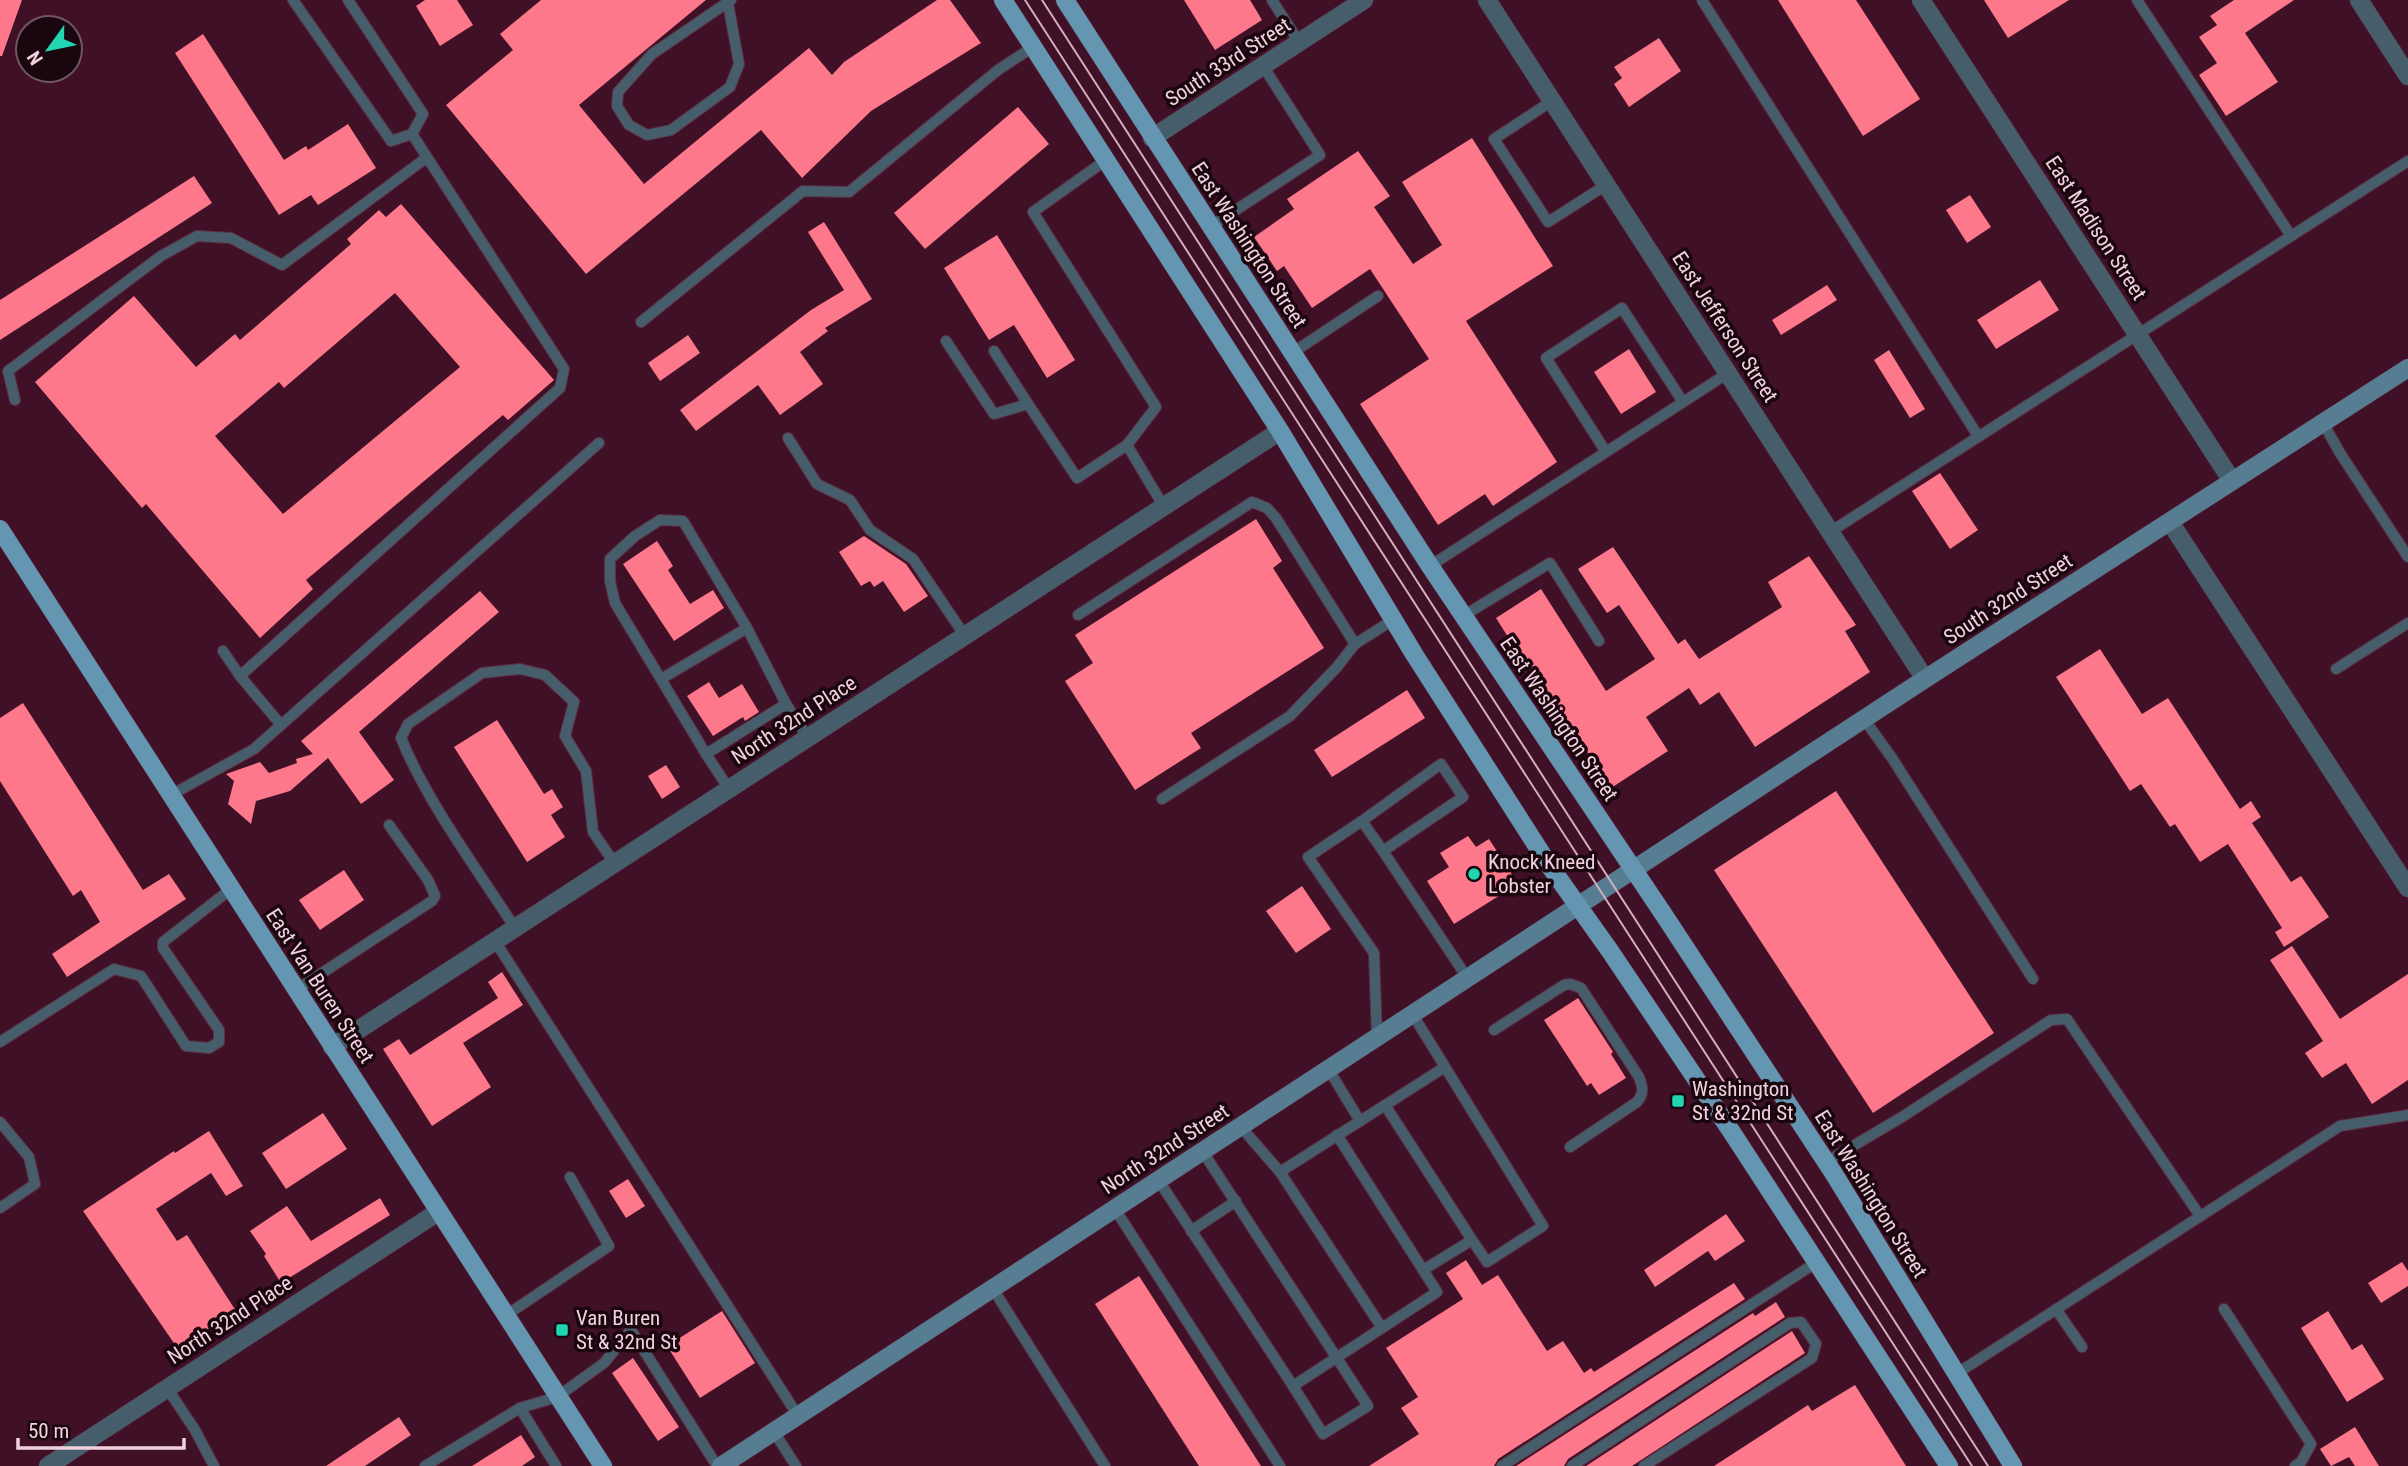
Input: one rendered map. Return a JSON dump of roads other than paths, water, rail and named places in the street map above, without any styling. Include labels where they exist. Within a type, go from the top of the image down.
[{"type":"main road","points":[[1003,0],[1280,431],[1393,620],[1549,865],[1702,1087],[1949,1466]]},
{"type":"main road","name":"East Washington Street","points":[[1065,0],[1462,616],[1826,1162],[2013,1466]]},
{"type":"main road","name":"South 32nd Street","points":[[1633,869],[2408,368]]},
{"type":"main road","name":"East Van Buren Street","points":[[0,529],[603,1466]]},
{"type":"main road","name":"North 32nd Street","points":[[719,1466],[1633,869]]},
{"type":"street","name":"South 33rd Street","points":[[1152,138],[1364,0]]},
{"type":"street","name":"East Jefferson Street","points":[[1487,0],[1925,679]]},
{"type":"street","name":"East Madison Street","points":[[1921,0],[2232,481]]},
{"type":"street","points":[[2358,0],[2408,76]]},
{"type":"street","name":"North 32nd Place","points":[[332,1047],[1280,431]]},
{"type":"street","points":[[2170,522],[2408,888]]},
{"type":"street","name":"North 32nd Place","points":[[48,1466],[438,1212]]},
{"type":"lane","points":[[293,0],[391,141],[412,134],[423,114],[348,0]]},
{"type":"lane","points":[[1272,0],[1299,42]]},
{"type":"lane","points":[[1702,0],[1978,436]]},
{"type":"lane","points":[[2137,0],[2291,236]]},
{"type":"lane","points":[[730,1],[739,64],[730,87],[671,130],[647,135],[629,125],[617,107],[618,92],[652,54],[730,1]]},
{"type":"lane","points":[[642,322],[803,191],[849,192],[998,70],[1033,47]]},
{"type":"lane","points":[[1210,227],[1320,155],[1263,66]]},
{"type":"lane","points":[[1552,101],[1494,139],[1548,222],[1606,184]]},
{"type":"lane","points":[[240,676],[560,388],[564,369],[412,134]]},
{"type":"lane","points":[[15,400],[8,371],[161,256],[197,236],[231,238],[282,265],[426,158]]},
{"type":"lane","points":[[994,351],[1077,478],[1127,445],[1156,407],[1033,212],[1106,160]]},
{"type":"lane","points":[[1830,532],[2408,161]]},
{"type":"lane","points":[[1292,353],[1378,296]]},
{"type":"lane","points":[[1606,452],[1546,358],[1622,308],[1683,402]]},
{"type":"lane","points":[[946,341],[994,414],[1028,404]]},
{"type":"lane","points":[[1430,566],[1728,373]]},
{"type":"lane","points":[[2322,423],[2408,557]]},
{"type":"lane","points":[[788,438],[817,484],[850,500],[870,530],[913,559],[965,636]]},
{"type":"lane","points":[[171,795],[254,749],[599,443]]},
{"type":"lane","points":[[1127,445],[1164,507]]},
{"type":"lane","points":[[1078,615],[1252,502],[1267,508],[1276,518],[1355,644]]},
{"type":"lane","points":[[729,789],[615,603],[610,581],[610,559],[635,536],[660,520],[684,521],[747,628],[786,704],[808,738]]},
{"type":"lane","points":[[1462,616],[1550,563],[1599,641]]},
{"type":"lane","points":[[1162,799],[1290,716],[1355,644],[1393,620]]},
{"type":"lane","points":[[2336,669],[2408,623]]},
{"type":"lane","points":[[661,679],[747,628]]},
{"type":"lane","points":[[223,651],[281,725]]},
{"type":"lane","points":[[515,928],[434,802],[410,761],[401,738],[408,724],[482,673],[520,669],[545,675],[573,702],[565,736],[586,771],[593,832],[615,864]]},
{"type":"lane","points":[[706,754],[786,704]]},
{"type":"lane","points":[[1864,719],[1892,758],[2033,979]]},
{"type":"lane","points":[[1377,1038],[1374,953],[1308,857],[1441,764],[1463,797],[1383,851]]},
{"type":"lane","points":[[1362,821],[1468,979]]},
{"type":"lane","points":[[296,990],[432,901],[435,896],[428,880],[389,825]]},
{"type":"lane","points":[[0,1042],[114,970],[141,976],[186,1046],[209,1048],[219,1042],[219,1030],[163,948],[163,942],[231,889]]},
{"type":"lane","points":[[495,941],[798,1416]]},
{"type":"lane","points":[[1494,1030],[1564,985],[1570,984],[1581,988],[1632,1066],[1642,1084],[1642,1097],[1570,1147]]},
{"type":"lane","points":[[1385,1105],[1487,1262],[1543,1226],[1413,1015]]},
{"type":"lane","points":[[1826,1162],[1902,1117],[2051,1020],[2067,1019],[2200,1216]]},
{"type":"lane","points":[[1280,1172],[1445,1067]]},
{"type":"lane","points":[[1329,1070],[1360,1121]]},
{"type":"lane","points":[[1956,1374],[2340,1126],[2408,1115]]},
{"type":"lane","points":[[0,1122],[29,1157],[34,1184],[0,1208]]},
{"type":"lane","points":[[1241,1127],[1280,1172],[1382,1328]]},
{"type":"lane","points":[[1293,1386],[1437,1292],[1338,1135]]},
{"type":"lane","points":[[1159,1181],[1323,1434],[1368,1406],[1203,1152]]},
{"type":"lane","points":[[505,1316],[609,1246],[570,1177]]},
{"type":"lane","points":[[1191,1231],[1236,1201]]},
{"type":"lane","points":[[1115,1209],[1280,1466]]},
{"type":"lane","points":[[1423,1270],[1472,1240]]},
{"type":"lane","points":[[1502,1466],[1817,1262]]},
{"type":"lane","points":[[993,1289],[1105,1466]]},
{"type":"lane","points":[[2224,1309],[2311,1444],[2300,1465]]},
{"type":"lane","points":[[2056,1310],[2082,1347]]},
{"type":"lane","points":[[1572,1466],[1790,1323],[1801,1322],[1816,1344],[1812,1357],[1644,1466]]},
{"type":"lane","points":[[425,1466],[520,1408],[557,1396],[604,1363],[631,1330],[719,1466]]},
{"type":"lane","points":[[167,1388],[195,1430],[214,1466]]},
{"type":"lane","points":[[520,1408],[556,1466]]},
{"type":"lane","points":[[774,1432],[796,1466]]},
{"type":"tram line","points":[[1025,0],[1972,1466]]},
{"type":"tram line","points":[[1042,0],[1988,1466]]},
{"type":"place","name":"Knock Kneed Lobster","points":[[1474,874]]},
{"type":"place","name":"Washington St & 32nd St","points":[[1678,1101]]},
{"type":"place","name":"Van Buren St & 32nd St","points":[[562,1330]]}]
